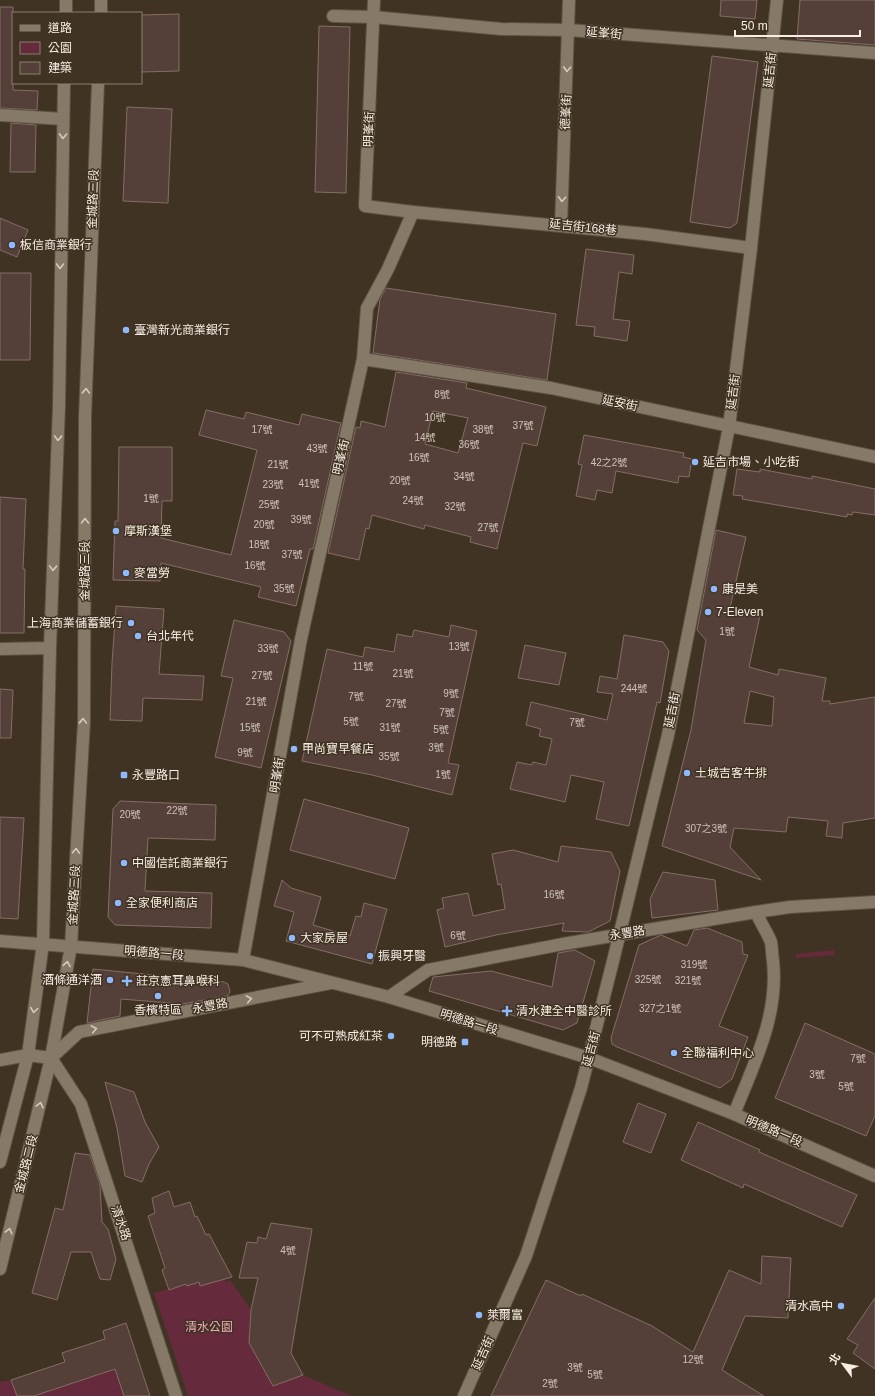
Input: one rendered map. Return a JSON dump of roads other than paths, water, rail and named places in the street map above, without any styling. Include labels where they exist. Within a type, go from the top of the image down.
[{"type":"street","points":[[66,0],[66,12]]},
{"type":"street","points":[[100,12],[101,0]]},
{"type":"street","name":"明峯街","points":[[243,960],[301,639],[363,359],[367,308],[388,269],[413,212],[365,206],[374,0]]},
{"type":"street","name":"德峯街","points":[[561,225],[569,0]]},
{"type":"street","name":"延吉街","points":[[464,1396],[526,1256],[560,1154],[589,1058],[668,735],[729,426],[751,248],[778,0]]},
{"type":"street","name":"延峯街","points":[[333,16],[373,17],[500,29],[569,30],[664,38],[773,44],[875,53]]},
{"type":"street","points":[[28,1055],[43,943],[50,648],[59,406],[64,84]]},
{"type":"street","name":"金城路三段","points":[[51,1058],[71,946],[84,722],[85,417],[98,84]]},
{"type":"street","points":[[0,115],[63,120]]},
{"type":"street","name":"延吉街168巷","points":[[413,212],[561,225],[751,248]]},
{"type":"street","name":"延安街","points":[[363,359],[551,388],[875,457]]},
{"type":"street","points":[[0,649],[50,648]]},
{"type":"street","name":"永豐路","points":[[389,997],[428,970],[620,934],[756,912],[790,907],[875,902]]},
{"type":"street","points":[[734,1114],[760,1050],[769,1020],[774,994],[775,980],[771,942],[756,912]]},
{"type":"street","name":"明德路一段","points":[[0,941],[43,943],[243,960],[334,982],[389,997],[589,1058],[734,1114],[875,1176]]},
{"type":"street","name":"永豐路","points":[[51,1058],[79,1032],[334,982]]},
{"type":"street","points":[[0,1060],[28,1055],[51,1058]]},
{"type":"street","name":"金城路二段","points":[[0,1162],[28,1055]]},
{"type":"street","name":"金城路二段","points":[[0,1269],[51,1058]]},
{"type":"street","name":"清水路","points":[[51,1058],[81,1104],[176,1396]]},
{"type":"place","name":"板信商業銀行","points":[[12,245]]},
{"type":"place","name":"臺灣新光商業銀行","points":[[126,330]]},
{"type":"place","name":"延吉市場、小吃街","points":[[695,462]]},
{"type":"place","name":"摩斯漢堡","points":[[116,531]]},
{"type":"place","name":"麥當勞","points":[[126,573]]},
{"type":"place","name":"康是美","points":[[714,589]]},
{"type":"place","name":"7-Eleven","points":[[708,612]]},
{"type":"place","name":"上海商業儲蓄銀行","points":[[131,623]]},
{"type":"place","name":"台北年代","points":[[138,636]]},
{"type":"place","name":"甲尚寶早餐店","points":[[294,749]]},
{"type":"place","name":"土城吉客牛排","points":[[687,773]]},
{"type":"place","name":"永豐路口","points":[[124,775]]},
{"type":"place","name":"中國信託商業銀行","points":[[124,863]]},
{"type":"place","name":"全家便利商店","points":[[118,903]]},
{"type":"place","name":"大家房屋","points":[[292,938]]},
{"type":"place","name":"振興牙醫","points":[[370,956]]},
{"type":"place","name":"酒條通洋酒","points":[[110,980]]},
{"type":"place","name":"莊京憲耳鼻喉科","points":[[127,981]]},
{"type":"place","name":"香檳特區","points":[[158,996]]},
{"type":"place","name":"清水建全中醫診所","points":[[507,1011]]},
{"type":"place","name":"可不可熟成紅茶","points":[[391,1036]]},
{"type":"place","name":"明德路","points":[[465,1042]]},
{"type":"place","name":"全聯福利中心","points":[[674,1053]]},
{"type":"place","name":"清水高中","points":[[841,1306]]},
{"type":"place","name":"萊爾富","points":[[479,1315]]},
{"type":"park label","name":"清水公園","points":[[209,1327]]}]
